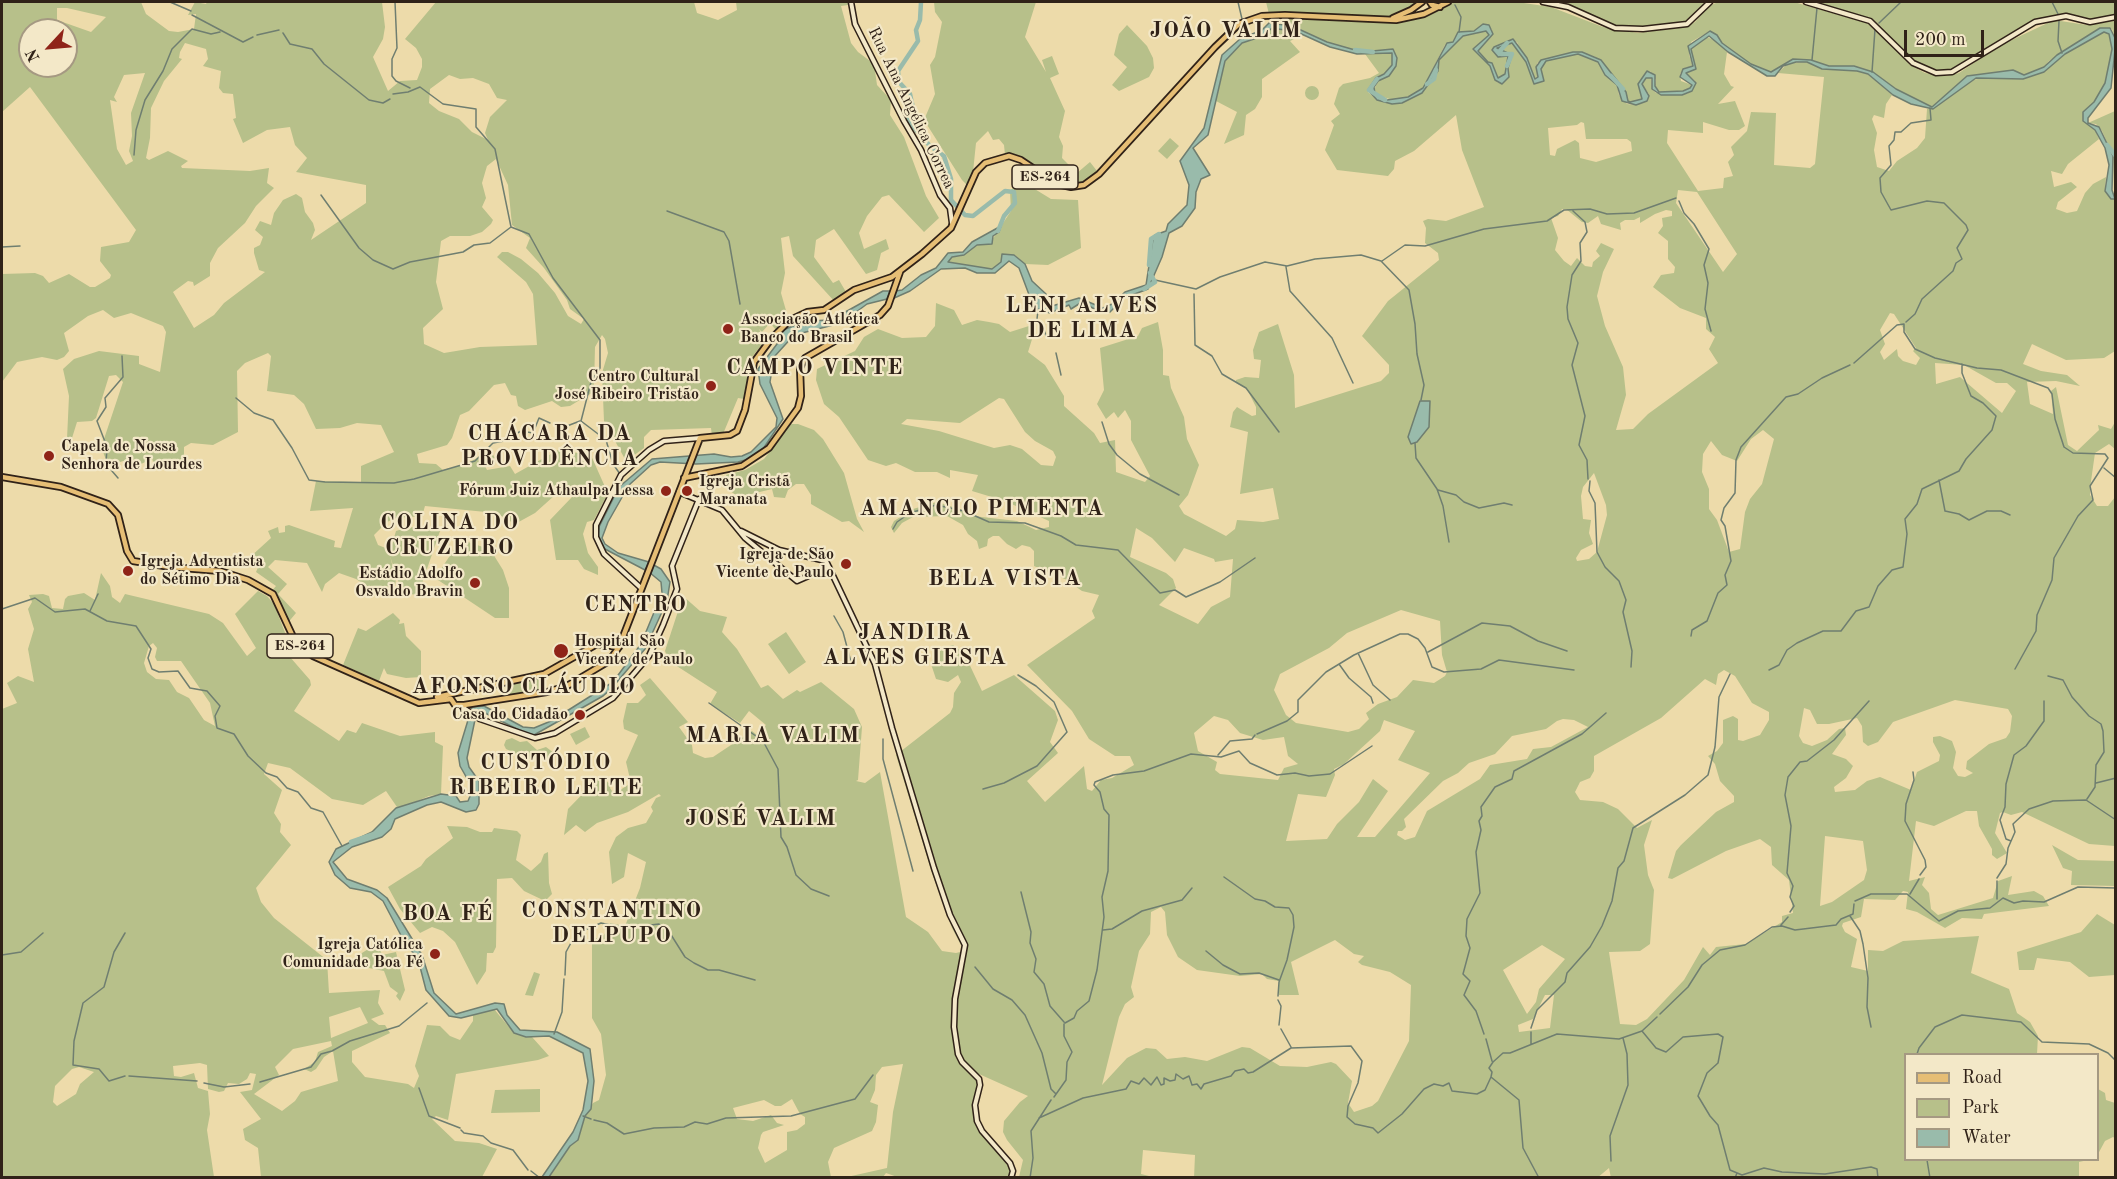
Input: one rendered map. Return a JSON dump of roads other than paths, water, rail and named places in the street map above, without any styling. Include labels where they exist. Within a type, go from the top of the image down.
[{"type":"main road","name":"Rua Ana Angélica Correa","points":[[851,2],[855,24],[903,121],[921,150],[940,195],[950,208],[952,224]]},
{"type":"main road","name":"ES-264","points":[[1388,20],[1411,10],[1422,2]]},
{"type":"main road","points":[[1430,2],[1440,7]]},
{"type":"main road","name":"ES-264","points":[[700,438],[730,435],[737,431],[745,410],[754,362],[784,324],[802,314],[824,310],[854,290],[895,281],[900,272],[946,234],[976,172],[985,163],[998,157],[1018,159],[1057,184],[1077,186],[1095,178],[1215,47],[1239,24],[1262,16],[1285,15],[1388,20],[1424,14],[1448,2]]},
{"type":"main road","points":[[1543,2],[1559,4],[1615,28],[1643,29],[1687,24],[1710,2]]},
{"type":"main road","points":[[1806,2],[1870,21],[1913,63],[1936,73],[1952,72],[2035,22],[2066,16],[2090,22],[2115,17]]},
{"type":"main road","points":[[684,478],[733,469],[765,452],[798,408],[801,396],[800,368],[806,357],[880,315],[890,301],[895,281]]},
{"type":"main road","points":[[461,705],[548,692],[567,686],[601,668],[619,646],[700,438],[669,440],[654,446],[622,474],[596,525],[596,537],[604,554],[641,588]]},
{"type":"main road","name":"ES-264","points":[[2,477],[61,487],[111,506],[118,515],[128,554],[136,562],[214,570],[248,580],[273,594],[289,632],[307,653],[419,703]]},
{"type":"main road","points":[[679,492],[722,510],[741,531],[797,581],[829,567]]},
{"type":"main road","points":[[419,703],[451,699],[477,717],[535,738],[555,733],[614,698],[649,656],[675,595],[677,583],[673,563],[699,499]]},
{"type":"main road","points":[[741,531],[779,550],[824,560],[877,669],[885,707],[946,904],[965,945],[954,1027],[958,1054],[962,1062],[979,1078],[980,1085],[975,1105],[977,1121],[1010,1163],[1013,1172],[1011,1178]]},
{"type":"main road","points":[[419,703],[456,692],[544,674],[597,644],[619,646]]},
{"type":"main road","points":[[451,699],[456,692]]},
{"type":"water","points":[[1269,23],[1292,26],[1327,42],[1362,52],[1393,49],[1397,58],[1396,66],[1389,76],[1378,81],[1374,87],[1375,94],[1387,100],[1408,97],[1423,88],[1447,43],[1453,42],[1458,32],[1474,31],[1483,24],[1489,25],[1493,34],[1478,51],[1488,62],[1492,63],[1498,78],[1505,74],[1508,56],[1498,57],[1492,50],[1513,39],[1527,58],[1535,79],[1538,77],[1536,67],[1541,60],[1582,52],[1601,60],[1626,92],[1630,102],[1642,99],[1638,84],[1647,71],[1655,75],[1655,86],[1659,92],[1683,91],[1692,85],[1680,77],[1683,69],[1693,66],[1688,46],[1710,31],[1717,35],[1722,43],[1751,64],[1771,72],[1793,59],[1811,60],[1829,66],[1854,66],[1873,72],[1896,89],[1932,107],[1967,76],[2013,70],[2024,75],[2044,67],[2057,55],[2100,28],[2110,28],[2116,40],[2111,88],[2088,118],[2088,123],[2099,127],[2113,156],[2112,190],[2115,199],[2111,199],[2105,191],[2109,165],[2105,148],[2095,130],[2083,121],[2083,112],[2094,102],[2105,83],[2112,49],[2109,34],[2104,32],[2065,54],[2044,72],[2023,79],[1976,78],[1933,109],[1911,104],[1893,95],[1868,74],[1857,71],[1822,69],[1807,62],[1796,62],[1783,66],[1775,76],[1767,76],[1728,52],[1709,36],[1691,49],[1696,69],[1686,73],[1696,83],[1692,91],[1682,95],[1661,95],[1652,89],[1652,78],[1646,78],[1642,84],[1649,96],[1647,101],[1636,105],[1622,101],[1617,85],[1605,75],[1598,62],[1578,54],[1546,61],[1541,69],[1544,81],[1534,84],[1526,62],[1512,43],[1497,48],[1512,55],[1508,68],[1509,77],[1502,84],[1495,80],[1490,66],[1473,49],[1489,35],[1486,31],[1463,36],[1439,60],[1438,71],[1422,93],[1402,103],[1392,104],[1377,100],[1368,90],[1376,78],[1384,74],[1392,65],[1392,53],[1357,54],[1330,47],[1297,32],[1272,28],[1263,36],[1242,43],[1225,61],[1208,135],[1193,148],[1210,175],[1201,179],[1196,192],[1195,208],[1182,226],[1169,233],[1162,257],[1148,289],[1124,298],[1110,312],[1098,311],[1082,302],[1071,309],[1069,305],[1050,313],[1034,308],[1019,268],[1009,261],[995,273],[977,273],[965,268],[941,269],[910,291],[892,299],[895,291],[902,290],[921,275],[936,268],[948,253],[963,252],[972,242],[1001,226],[999,232],[993,236],[992,244],[977,245],[964,255],[952,257],[948,262],[992,269],[1001,262],[1002,254],[1014,255],[1025,264],[1032,281],[1046,294],[1046,303],[1052,306],[1079,298],[1103,308],[1112,304],[1125,292],[1146,285],[1155,235],[1166,231],[1168,224],[1187,205],[1189,185],[1180,161],[1204,128],[1222,55],[1240,39],[1262,30]]},
{"type":"water","points":[[883,291],[890,291],[887,299],[867,304],[848,318],[849,321],[794,335],[774,357],[770,382],[783,419],[763,449],[749,459],[738,462],[696,464],[660,462],[651,465],[629,485],[608,522],[602,538],[605,544],[618,553],[649,562],[645,570],[603,548],[598,536],[599,527],[619,487],[652,459],[714,454],[742,456],[751,452],[776,427],[777,418],[760,384],[758,369],[777,344],[783,330],[806,321],[831,320]]},
{"type":"water","points":[[1420,401],[1430,401],[1429,427],[1417,442],[1411,444],[1408,437]]},
{"type":"water","points":[[652,564],[661,569],[670,582],[667,601],[645,649],[611,689],[603,696],[534,735],[527,734],[485,713],[476,715],[467,758],[469,767],[479,781],[479,804],[476,810],[466,812],[441,802],[427,805],[395,819],[391,829],[382,837],[352,847],[333,862],[347,879],[377,890],[387,898],[422,955],[434,993],[456,1014],[495,1003],[504,1004],[507,1015],[520,1030],[557,1032],[590,1049],[594,1081],[591,1109],[585,1116],[578,1140],[570,1146],[549,1177],[542,1177],[573,1132],[583,1110],[588,1081],[583,1053],[549,1036],[526,1037],[514,1033],[497,1009],[461,1018],[449,1016],[426,990],[418,959],[405,943],[383,901],[371,892],[350,888],[335,875],[329,862],[336,849],[372,832],[396,808],[441,794],[456,796],[460,802],[468,801],[473,789],[460,766],[458,753],[472,707],[484,706],[523,727],[534,728],[551,721],[613,682],[641,644],[662,593],[661,582],[649,572]]},
{"type":"waterway","points":[[170,2],[191,11]]},
{"type":"waterway","points":[[395,2],[397,48],[392,59],[392,76],[396,81],[410,88]]},
{"type":"waterway","points":[[921,2],[920,20],[916,30],[918,41],[898,71],[899,82],[910,94],[913,108],[912,113],[904,116],[930,146],[944,156],[951,179],[951,200],[965,215],[973,216],[1005,191],[1014,192],[1015,203],[1004,216],[998,231]]},
{"type":"waterway","points":[[1238,2],[1242,19]]},
{"type":"waterway","points":[[1879,23],[1901,2]]},
{"type":"waterway","points":[[2052,2],[2058,14]]},
{"type":"waterway","points":[[1455,5],[1461,17],[1459,32]]},
{"type":"waterway","points":[[1812,60],[1817,8]]},
{"type":"waterway","points":[[192,15],[243,42],[253,37]]},
{"type":"waterway","points":[[2059,21],[2058,41],[2062,53]]},
{"type":"waterway","points":[[134,155],[136,130],[145,100],[163,71],[172,49],[192,29],[211,34],[220,32]]},
{"type":"waterway","points":[[1872,72],[1875,29]]},
{"type":"waterway","points":[[257,35],[279,30]]},
{"type":"waterway","points":[[283,33],[290,44],[312,49],[324,64],[369,100],[383,103],[390,99]]},
{"type":"waterway","points":[[1507,43],[1499,52],[1512,54],[1507,66]]},
{"type":"waterway","points":[[1355,50],[1373,52]]},
{"type":"waterway","points":[[1427,84],[1434,79],[1436,70]]},
{"type":"waterway","points":[[1611,76],[1623,89]]},
{"type":"waterway","points":[[1377,79],[1369,90],[1385,100]]},
{"type":"waterway","points":[[393,94],[408,92],[420,87],[443,104],[476,109],[476,127],[495,149],[511,227]]},
{"type":"waterway","points":[[1906,322],[1915,314],[1922,299],[1953,271],[1956,263],[1962,259],[1957,248],[1968,230],[1966,225],[1944,203],[1927,201],[1891,210],[1881,192],[1880,178],[1891,165],[1889,146],[1894,140],[1895,132],[1901,132],[1911,123],[1931,120],[1930,108]]},
{"type":"waterway","points":[[2107,145],[2116,156]]},
{"type":"waterway","points":[[321,195],[359,248],[373,260],[393,269],[410,262],[463,252],[474,245],[490,243],[511,227],[529,234],[553,278],[600,340],[600,368],[591,382],[581,421],[606,440],[613,464],[620,474]]},
{"type":"waterway","points":[[1382,261],[1405,245],[1425,246],[1484,229],[1547,221],[1564,210],[1590,209],[1607,214],[1634,213],[1676,198]]},
{"type":"waterway","points":[[1679,201],[1684,213],[1694,224],[1709,249],[1704,265],[1708,283],[1705,309],[1711,331]]},
{"type":"waterway","points":[[667,211],[724,232],[729,241],[740,304]]},
{"type":"waterway","points":[[1573,211],[1585,222],[1587,232],[1580,243],[1581,261],[1572,275],[1567,307],[1568,319],[1578,343],[1572,365],[1585,416],[1579,445],[1587,460],[1588,479]]},
{"type":"waterway","points":[[1149,265],[1151,239],[1159,234]]},
{"type":"waterway","points":[[2,247],[20,246]]},
{"type":"waterway","points":[[1155,280],[1196,289],[1220,277],[1265,262],[1287,266],[1315,259],[1361,255],[1381,261],[1409,290],[1417,354],[1424,385],[1421,400]]},
{"type":"waterway","points":[[1286,267],[1290,291],[1332,338],[1353,383]]},
{"type":"waterway","points":[[1144,289],[1155,282],[1150,273]]},
{"type":"waterway","points":[[1194,294],[1195,345],[1212,356],[1222,374],[1246,388],[1279,432]]},
{"type":"waterway","points":[[1038,310],[1037,319],[1043,326],[1046,336]]},
{"type":"waterway","points":[[1904,324],[1904,332],[1915,349],[1935,358],[1977,368],[2001,370],[2048,388],[2052,394],[2055,419],[2064,447],[2073,453],[2105,454],[2108,458],[2090,486],[2093,500],[2078,516],[2054,558],[2052,580],[2037,615],[2036,631],[2015,669]]},
{"type":"waterway","points":[[1854,363],[1897,325],[1904,324]]},
{"type":"waterway","points":[[1056,353],[1061,375]]},
{"type":"waterway","points":[[118,478],[106,464],[107,447],[97,421],[106,407],[105,398],[123,377],[122,356]]},
{"type":"waterway","points":[[1769,670],[1779,665],[1787,650],[1797,643],[1823,631],[1841,631],[1856,611],[1869,607],[1878,586],[1892,570],[1903,567],[1907,534],[1905,519],[1917,504],[1922,489],[1959,471],[1966,459],[1992,430],[1996,416],[1983,403],[1971,396],[1962,373],[1962,364]]},
{"type":"waterway","points":[[1691,636],[1692,630],[1707,621],[1718,593],[1727,585],[1725,575],[1731,561],[1725,526],[1721,520],[1724,508],[1735,493],[1736,460],[1741,447],[1786,397],[1798,394],[1822,378],[1850,365]]},
{"type":"waterway","points":[[236,398],[254,413],[273,420],[292,448],[309,480],[325,482],[394,483],[414,479],[475,461],[493,443],[504,441],[521,431],[533,433],[539,418],[550,423]]},
{"type":"waterway","points":[[554,424],[567,426],[580,421]]},
{"type":"waterway","points":[[1102,422],[1109,444],[1117,455],[1140,474],[1179,495]]},
{"type":"waterway","points":[[1415,443],[1416,458],[1437,489],[1443,506],[1449,542]]},
{"type":"waterway","points":[[2104,468],[2116,478]]},
{"type":"waterway","points":[[1939,480],[1945,511],[1959,514],[1969,520],[1987,511],[2001,511],[2010,515]]},
{"type":"waterway","points":[[1590,481],[1589,491],[1595,503],[1597,552],[1605,567],[1619,581],[1626,600],[1623,612],[1632,651],[1631,667]]},
{"type":"waterway","points":[[1438,490],[1456,495],[1464,502],[1479,508],[1504,503],[1512,505]]},
{"type":"waterway","points":[[893,529],[897,522],[910,513],[936,505],[964,511],[989,522],[1025,523],[1061,536],[1076,545],[1118,550],[1160,593],[1175,590],[1186,597],[1220,582],[1255,558]]},
{"type":"waterway","points":[[90,611],[98,594]]},
{"type":"waterway","points":[[2,609],[35,598],[55,612],[85,609],[107,621],[136,626],[151,649],[148,658],[152,669],[159,672],[178,671],[190,688],[207,691],[220,706],[215,716],[217,728],[234,734],[248,756],[266,773],[277,777],[287,788],[298,792],[311,808],[323,812],[342,846]]},
{"type":"waterway","points":[[834,616],[843,632],[851,662]]},
{"type":"waterway","points":[[1428,652],[1482,623],[1510,626],[1538,641],[1567,651]]},
{"type":"waterway","points":[[1257,734],[1287,721],[1298,712],[1298,700],[1326,672],[1354,655],[1400,634],[1408,634],[1418,639],[1425,648],[1432,667],[1444,672],[1481,669],[1499,660],[1574,670]]},
{"type":"waterway","points":[[1358,653],[1373,685],[1390,700]]},
{"type":"waterway","points":[[1339,664],[1349,678],[1371,697],[1373,703]]},
{"type":"waterway","points":[[1531,1028],[1537,1010],[1565,982],[1567,973],[1590,947],[1602,926],[1612,901],[1618,868],[1624,861],[1633,828],[1685,795],[1708,775],[1715,747],[1719,697],[1730,674]]},
{"type":"waterway","points":[[983,789],[1004,783],[1037,766],[1067,732],[1054,702],[1036,686],[1018,675]]},
{"type":"waterway","points":[[2048,676],[2063,680],[2072,697],[2089,716],[2101,724],[2104,752],[2096,765],[2095,787],[2087,799]]},
{"type":"waterway","points":[[1790,912],[1794,906],[1790,897],[1793,886],[1787,873],[1791,826],[1785,795],[1788,777],[1800,762],[1807,761],[1834,740],[1869,701]]},
{"type":"waterway","points":[[2011,841],[2006,839],[2000,820],[2005,807],[2006,784],[2014,755],[2026,746],[2044,721],[2044,701]]},
{"type":"waterway","points":[[709,703],[763,741],[778,769],[781,837],[787,847],[796,875],[811,889],[829,896]]},
{"type":"waterway","points":[[1484,1034],[1476,1011],[1464,995],[1470,981],[1463,974],[1470,948],[1466,936],[1467,919],[1480,893],[1476,852],[1481,830],[1479,821],[1482,816],[1481,807],[1495,787],[1512,779],[1514,771],[1582,734],[1606,713]]},
{"type":"waterway","points":[[1218,755],[1230,741],[1252,739],[1255,735]]},
{"type":"waterway","points":[[883,739],[883,759],[913,871]]},
{"type":"waterway","points":[[1065,1023],[1074,1018],[1077,1011],[1089,1001],[1097,970],[1104,917],[1102,897],[1108,871],[1109,815],[1104,809],[1100,792],[1094,785],[1095,782],[1113,775],[1144,771],[1191,754],[1221,757],[1239,751],[1250,763],[1277,775],[1330,774],[1372,746]]},
{"type":"waterway","points":[[1913,772],[1914,780],[1906,804],[1905,821],[1925,860],[1926,867],[1920,875]]},
{"type":"waterway","points":[[2096,783],[2116,778]]},
{"type":"waterway","points":[[1997,878],[2006,864],[2008,848],[2015,832],[2013,824],[2029,809],[2053,801],[2086,800],[2116,820]]},
{"type":"waterway","points":[[351,842],[374,834]]},
{"type":"waterway","points":[[1224,877],[1255,899],[1265,901],[1275,907],[1289,908],[1293,915],[1294,927],[1287,960],[1279,982],[1278,996]]},
{"type":"waterway","points":[[1910,894],[1919,879]]},
{"type":"waterway","points":[[1997,881],[1997,899]]},
{"type":"waterway","points":[[1855,901],[1871,894],[1907,894],[1939,921],[1958,911],[1990,908],[2003,898],[2014,903],[2044,902],[2078,887],[2116,888]]},
{"type":"waterway","points":[[1103,930],[1112,929],[1142,911],[1182,900],[1192,888]]},
{"type":"waterway","points":[[1021,892],[1031,932],[1030,943],[1036,959],[1034,972],[1044,984],[1050,1006],[1064,1022]]},
{"type":"waterway","points":[[1660,1014],[1688,987],[1702,965],[1720,950],[1745,945],[1772,927],[1782,926],[1795,930],[1836,925],[1841,919],[1853,914],[1854,904]]},
{"type":"waterway","points":[[1850,916],[1860,931],[1863,944],[1868,978],[1867,1007],[1871,1027]]},
{"type":"waterway","points":[[1781,925],[1788,917]]},
{"type":"waterway","points":[[587,929],[601,923],[625,928],[659,924],[668,930],[685,957],[694,963],[708,970],[719,970],[755,980]]},
{"type":"waterway","points":[[2,955],[21,952],[43,933]]},
{"type":"waterway","points":[[125,933],[114,952],[104,987],[83,1003],[74,1041],[73,1065],[99,1069],[109,1081],[125,1076]]},
{"type":"waterway","points":[[565,975],[566,952],[572,941]]},
{"type":"waterway","points":[[1206,951],[1223,965],[1240,974],[1259,973],[1279,980]]},
{"type":"waterway","points":[[975,967],[993,989],[1012,1000],[1025,1015],[1042,1053],[1051,1089],[1056,1094]]},
{"type":"waterway","points":[[554,1034],[562,1012],[564,979]]},
{"type":"waterway","points":[[1278,1000],[1281,1006],[1279,1025]]},
{"type":"waterway","points":[[260,1082],[311,1067],[321,1054],[350,1041],[399,1026],[427,1003]]},
{"type":"waterway","points":[[1917,1053],[1935,1027],[1962,1015],[2021,1022],[2042,1042],[2089,1044],[2108,1053],[2116,1061]]},
{"type":"waterway","points":[[1539,1178],[1523,1148],[1519,1100],[1491,1077],[1492,1072],[1489,1068],[1493,1062],[1503,1053],[1510,1053],[1557,1034],[1619,1039],[1642,1031],[1657,1017]]},
{"type":"waterway","points":[[1054,1097],[1066,1080],[1067,1062],[1072,1052],[1064,1036],[1064,1024]]},
{"type":"waterway","points":[[1281,1029],[1291,1047]]},
{"type":"waterway","points":[[1642,1031],[1656,1048],[1666,1052],[1683,1037],[1718,1034],[1723,1037],[1718,1063],[1707,1073],[1698,1096],[1718,1125],[1730,1170],[1742,1175],[1764,1168],[1782,1172],[1825,1174],[1871,1167],[1877,1169],[1878,1178]]},
{"type":"waterway","points":[[1531,1032],[1531,1044]]},
{"type":"waterway","points":[[1611,1161],[1610,1136],[1628,1085],[1627,1054],[1623,1038]]},
{"type":"waterway","points":[[1486,1039],[1492,1061]]},
{"type":"waterway","points":[[1039,1118],[1083,1098],[1126,1089],[1131,1081],[1139,1084],[1144,1078],[1151,1085],[1157,1077],[1161,1085],[1164,1084],[1164,1078],[1170,1081],[1175,1080],[1176,1074],[1183,1079],[1189,1076],[1192,1085],[1197,1084],[1201,1089],[1204,1084],[1231,1076],[1235,1071],[1244,1069],[1248,1073],[1253,1072],[1291,1048],[1351,1046],[1362,1061],[1358,1083],[1348,1106],[1347,1117],[1355,1124],[1373,1128],[1378,1133],[1402,1114],[1424,1089],[1434,1084],[1443,1086],[1449,1083],[1452,1091],[1477,1094],[1485,1090],[1491,1077]]},
{"type":"waterway","points":[[594,1120],[607,1123],[624,1134],[654,1128],[684,1127],[695,1122],[707,1124],[726,1118],[791,1116],[855,1099],[873,1075]]},
{"type":"waterway","points":[[129,1076],[197,1081]]},
{"type":"waterway","points":[[204,1083],[224,1087],[250,1084]]},
{"type":"waterway","points":[[419,1088],[429,1116],[460,1128]]},
{"type":"waterway","points":[[1030,1178],[1033,1158],[1031,1131],[1051,1100]]},
{"type":"waterway","points":[[583,1116],[591,1119]]},
{"type":"waterway","points":[[461,1130],[464,1133],[483,1136],[491,1143],[513,1150],[528,1170]]},
{"type":"waterway","points":[[1927,1161],[1930,1178]]},
{"type":"waterway","points":[[531,1171],[540,1178]]},
{"type":"waterway","points":[[1735,1178],[1737,1173]]},
{"type":"place","name":"Associação Atlética Banco do Brasil","points":[[728,329]]},
{"type":"place","name":"Centro Cultural José Ribeiro Tristão","points":[[711,386]]},
{"type":"place","name":"Capela de Nossa Senhora de Lourdes","points":[[49,456]]},
{"type":"place","name":"Fórum Juiz Athaulpa Lessa","points":[[666,491]]},
{"type":"place","name":"Igreja Cristã Maranata","points":[[687,491]]},
{"type":"place","name":"Igreja de São Vicente de Paulo","points":[[846,564]]},
{"type":"place","name":"Igreja Adventista do Sétimo Dia","points":[[128,571]]},
{"type":"place","name":"Estádio Adolfo Osvaldo Bravin","points":[[475,583]]},
{"type":"place","name":"Hospital São Vicente de Paulo","points":[[561,651]]},
{"type":"place","name":"Casa do Cidadão","points":[[580,715]]},
{"type":"place","name":"Igreja Católica Comunidade Boa Fé","points":[[435,954]]},
{"type":"district","name":"JOÃO VALIM","points":[[1226,31]]},
{"type":"district","name":"LENI ALVES DE LIMA","points":[[1082,318]]},
{"type":"district","name":"CAMPO VINTE","points":[[815,368]]},
{"type":"district","name":"CHÁCARA DA PROVIDÊNCIA","points":[[550,446]]},
{"type":"district","name":"AMANCIO PIMENTA","points":[[982,509]]},
{"type":"district","name":"COLINA DO CRUZEIRO","points":[[450,536]]},
{"type":"district","name":"BELA VISTA","points":[[1005,579]]},
{"type":"district","name":"CENTRO","points":[[636,605]]},
{"type":"district","name":"JANDIRA ALVES GIESTA","points":[[915,646]]},
{"type":"district","name":"AFONSO CLÁUDIO","points":[[524,687]]},
{"type":"district","name":"MARIA VALIM","points":[[773,736]]},
{"type":"district","name":"CUSTÓDIO RIBEIRO LEITE","points":[[546,776]]},
{"type":"district","name":"JOSÉ VALIM","points":[[761,819]]},
{"type":"district","name":"BOA FÉ","points":[[448,914]]},
{"type":"district","name":"CONSTANTINO DELPUPO","points":[[612,924]]}]
